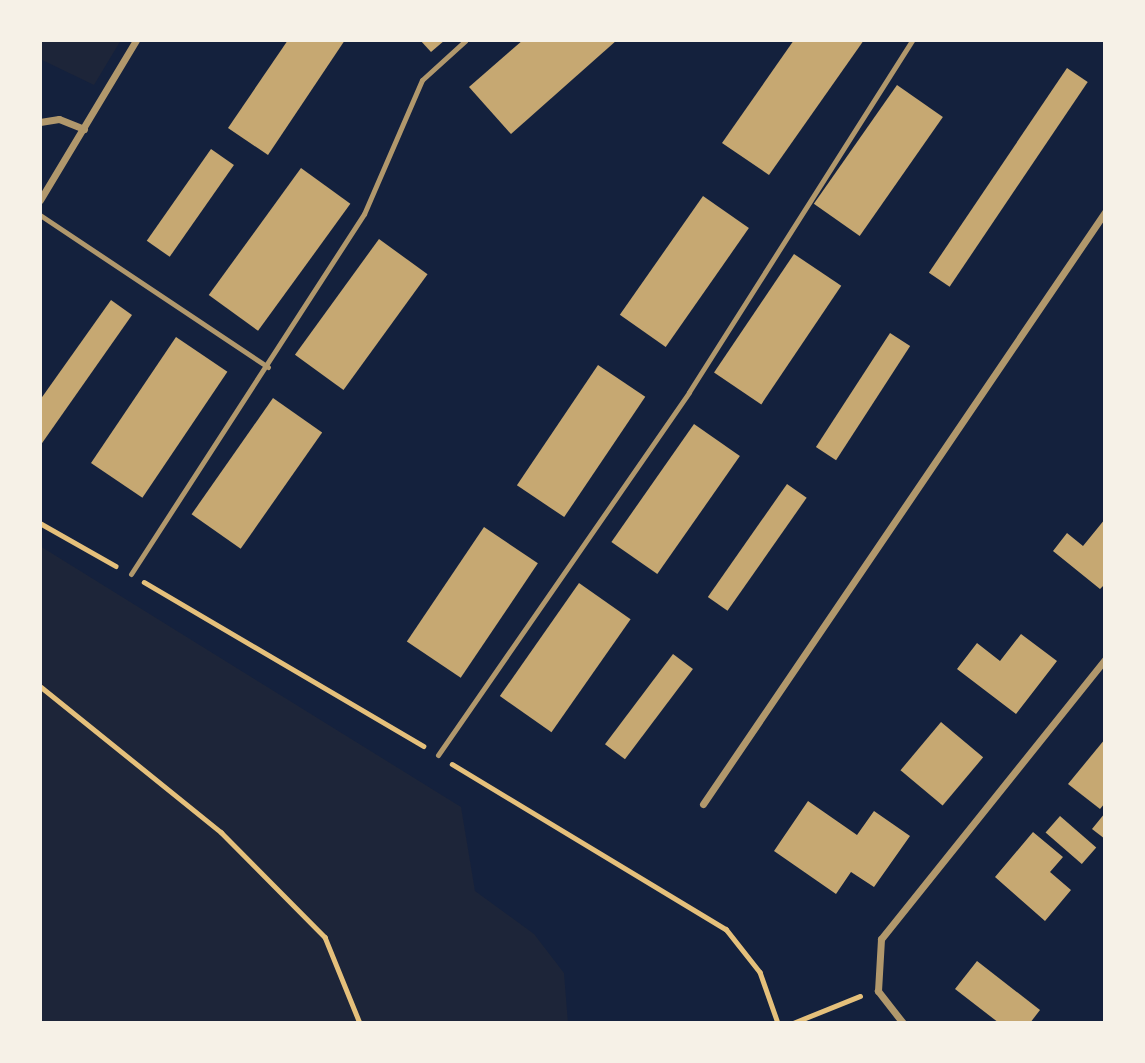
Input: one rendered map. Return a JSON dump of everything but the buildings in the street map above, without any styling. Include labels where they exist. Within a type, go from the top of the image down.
[{"type":"street","points":[[40,200],[136,40]]},
{"type":"street","points":[[40,122],[59,119],[84,129]]},
{"type":"street","points":[[703,804],[1105,212]]},
{"type":"street","points":[[903,1023],[878,991],[881,939],[1105,659]]},
{"type":"lane","points":[[131,574],[268,367],[364,214],[422,80],[466,40]]},
{"type":"lane","points":[[438,755],[689,392],[912,40]]},
{"type":"lane","points":[[40,215],[268,367]]},
{"type":"path","points":[[40,686],[222,832],[325,937],[360,1023]]},
{"type":"path","points":[[793,1023],[878,991]]},
{"type":"shaded area","points":[[40,40],[121,40],[94,85],[40,59]]},
{"type":"shaded area","points":[[40,546],[461,807],[475,891],[534,934],[564,973],[568,1023],[40,1023]]}]
